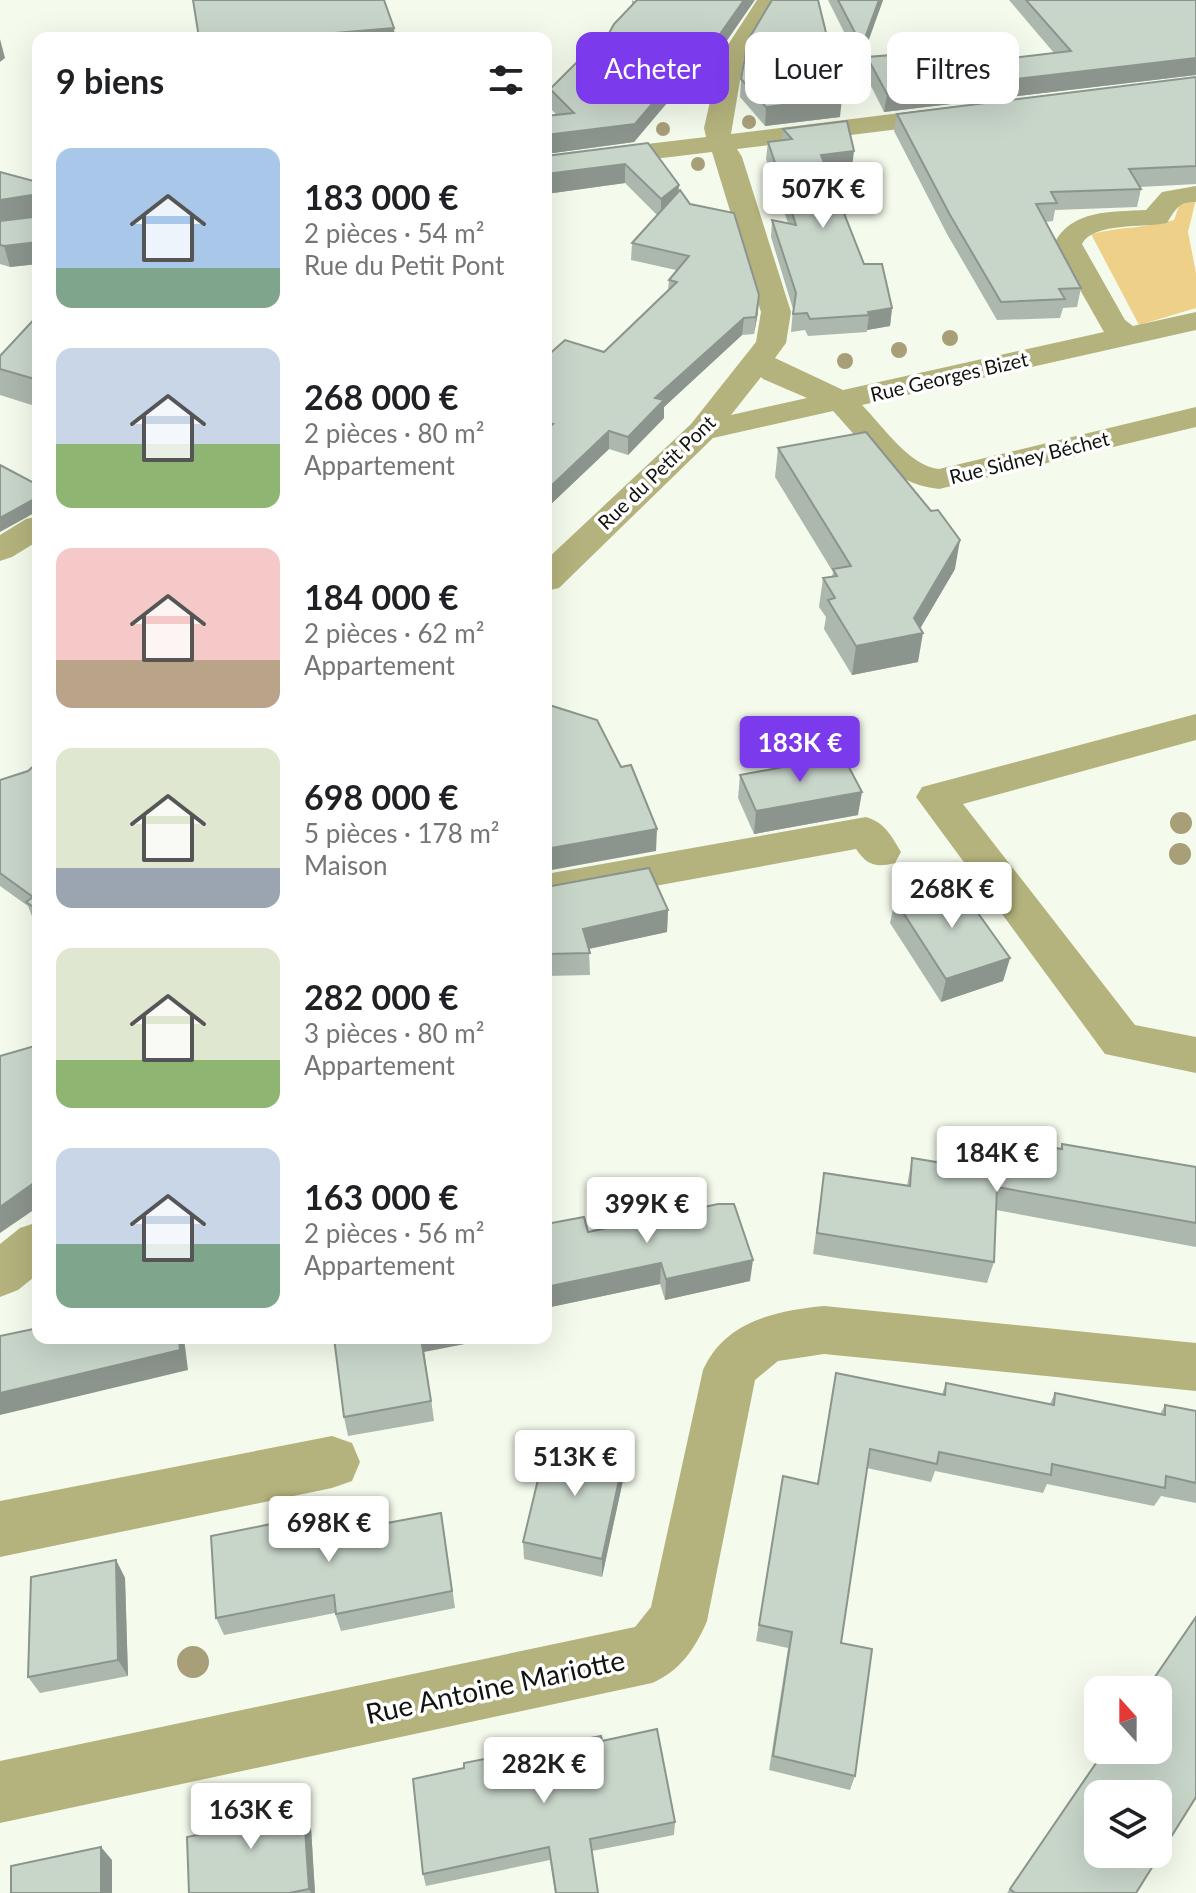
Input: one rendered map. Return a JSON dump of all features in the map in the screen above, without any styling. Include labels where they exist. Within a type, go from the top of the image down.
[{"type":"street","name":"Rue du Petit Pont","points":[[552,574],[702,431],[771,343],[776,312],[729,157],[720,143],[717,128],[732,57],[768,0]]},
{"type":"street","points":[[552,163],[976,111]]},
{"type":"street","points":[[1127,336],[1113,325],[1068,244],[1069,238],[1081,226],[1157,217],[1162,203],[1170,198],[1196,194]]},
{"type":"street","name":"Rue Georges Bizet","points":[[702,431],[1196,321]]},
{"type":"street","name":"Rue Sidney Béchet","points":[[758,360],[774,372],[841,401],[903,466],[921,477],[939,479],[1196,417]]},
{"type":"street","points":[[0,550],[32,530]]},
{"type":"street","points":[[1196,727],[1087,759],[1055,764],[936,797],[1121,1041],[1196,1055]]},
{"type":"street","points":[[552,889],[866,832],[880,852]]},
{"type":"street","points":[[0,1274],[32,1249]]},
{"type":"street","name":"Rue Antoine Mariotte","points":[[0,1792],[652,1653],[677,1621],[730,1370],[742,1353],[760,1343],[786,1334],[824,1330],[1196,1367]]},
{"type":"street","points":[[0,1529],[332,1462]]},
{"type":"shaded area","points":[[1196,199],[1188,232],[1196,273],[1196,308],[1139,325],[1091,234],[1174,220],[1179,206]]},
{"type":"building","points":[[193,0],[384,0],[394,28],[346,32],[198,32]]},
{"type":"building","points":[[637,0],[744,0],[722,32],[610,32]]},
{"type":"building","points":[[772,0],[818,0],[826,32],[753,32]]},
{"type":"building","points":[[838,0],[879,0],[867,32],[855,32]]},
{"type":"building","points":[[1026,0],[1196,0],[1196,58],[1019,79],[1019,57],[1071,51]]},
{"type":"building","points":[[887,55],[887,94],[871,64],[871,57]]},
{"type":"building","points":[[745,57],[745,83],[741,79]]},
{"type":"building","points":[[576,63],[576,104],[652,104],[635,124],[552,134],[552,115],[574,113],[552,91],[552,87]]},
{"type":"building","points":[[1196,77],[1196,166],[1129,169],[1141,189],[1051,192],[1057,203],[1036,204],[1081,288],[1059,289],[1065,299],[1001,302],[950,215],[897,114],[978,104],[1019,104],[1019,99]]},
{"type":"building","points":[[763,104],[791,104],[766,107]]},
{"type":"building","points":[[847,121],[854,151],[821,155],[864,264],[882,264],[892,308],[868,312],[869,315],[810,319],[807,313],[793,314],[796,293],[772,220],[796,225],[768,142],[792,139],[783,129]]},
{"type":"building","points":[[648,143],[679,185],[661,199],[625,164],[552,173],[552,155]]},
{"type":"building","points":[[0,172],[32,181],[32,195],[0,200]]},
{"type":"building","points":[[680,190],[690,204],[734,213],[759,295],[756,317],[744,318],[655,398],[664,400],[628,437],[609,431],[552,485],[552,352],[565,340],[604,352],[677,282],[669,280],[689,256],[632,243]]},
{"type":"building","points":[[32,217],[32,243],[0,245],[0,221]]},
{"type":"building","points":[[32,321],[32,378],[0,369],[0,356]]},
{"type":"building","points":[[866,432],[931,511],[938,510],[960,540],[914,618],[923,633],[856,646],[828,600],[835,598],[823,578],[837,576],[833,569],[851,566],[778,448]]},
{"type":"building","points":[[0,465],[32,482],[32,500],[0,518]]},
{"type":"building","points":[[552,706],[597,720],[621,767],[631,765],[657,829],[552,848]]},
{"type":"building","points":[[843,756],[862,792],[756,811],[740,775]]},
{"type":"building","points":[[32,767],[32,896],[0,873],[0,780]]},
{"type":"building","points":[[649,868],[668,910],[583,929],[590,953],[552,954],[552,886]]},
{"type":"building","points":[[955,881],[1010,958],[946,979],[895,900]]},
{"type":"building","points":[[32,1047],[32,1184],[0,1207],[0,1056]]},
{"type":"building","points":[[962,1134],[1062,1149],[1062,1144],[1196,1167],[1196,1223],[997,1187],[994,1262],[817,1233],[824,1173],[910,1186],[912,1158],[960,1166]]},
{"type":"building","points":[[718,1204],[734,1204],[753,1260],[666,1279],[661,1263],[552,1286],[552,1223],[584,1217],[588,1232]]},
{"type":"building","points":[[32,1329],[32,1344],[180,1344],[180,1350],[0,1393],[0,1336]]},
{"type":"building","points":[[335,1344],[422,1344],[431,1401],[344,1417]]},
{"type":"building","points":[[836,1373],[945,1395],[946,1383],[1054,1405],[1055,1393],[1165,1415],[1165,1405],[1196,1411],[1196,1483],[1166,1476],[1165,1488],[1052,1464],[1051,1475],[939,1452],[937,1464],[870,1449],[841,1643],[872,1649],[855,1776],[773,1756],[792,1632],[759,1625],[783,1476],[818,1484]]},
{"type":"building","points":[[548,1438],[625,1452],[602,1559],[523,1542]]},
{"type":"building","points":[[326,1513],[328,1534],[441,1513],[452,1591],[336,1614],[334,1595],[216,1618],[211,1536]]},
{"type":"building","points":[[116,1560],[118,1660],[28,1677],[31,1577]]},
{"type":"building","points":[[1196,1617],[1196,1797],[1172,1835],[1172,1780],[1084,1780],[1095,1764],[1172,1764],[1172,1676],[1156,1676]]},
{"type":"building","points":[[657,1729],[675,1822],[590,1839],[598,1893],[556,1893],[549,1847],[423,1874],[413,1779],[464,1768],[464,1763],[601,1736],[602,1741]]},
{"type":"building","points":[[1084,1781],[1084,1868],[1152,1868],[1136,1893],[1015,1893],[1010,1889]]},
{"type":"building","points":[[303,1798],[309,1889],[289,1893],[189,1893],[187,1837],[202,1834],[202,1817]]},
{"type":"building","points":[[101,1847],[101,1893],[11,1893],[11,1866]]}]
